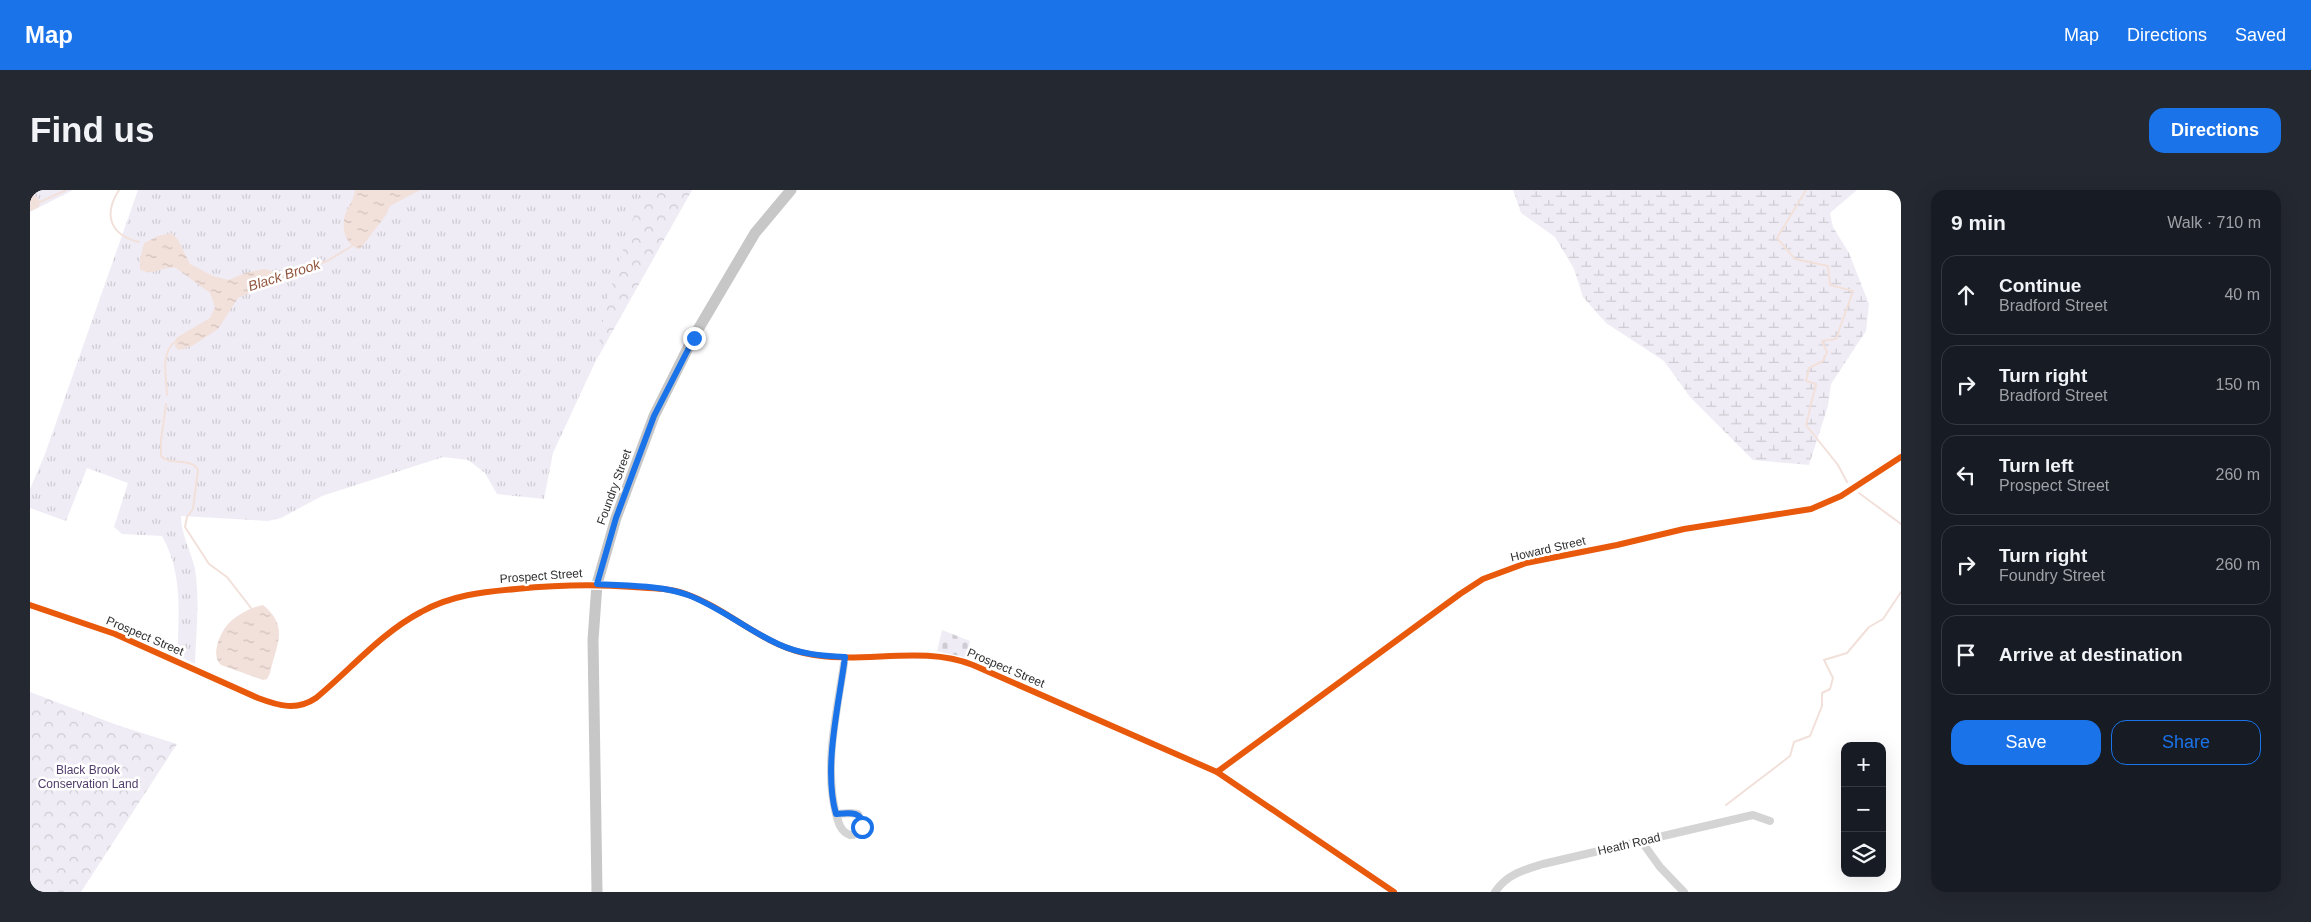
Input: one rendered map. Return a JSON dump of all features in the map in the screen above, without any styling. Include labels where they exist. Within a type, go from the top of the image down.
[{"type":"main road","name":"Foundry Street","points":[[597,892],[593,640],[597,584],[616,518],[659,407],[694,338],[755,234],[791,190]]},
{"type":"street","name":"Howard Street","points":[[1217,772],[1460,594],[1490,576],[1526,563],[1618,545],[1684,529],[1811,509],[1841,496],[1901,457]]},
{"type":"street","name":"Prospect Street","points":[[30,605],[115,634],[273,704],[292,707],[302,705],[316,698],[391,632],[420,612],[440,603],[481,593],[573,584],[665,589],[681,592],[706,603],[784,647],[813,655],[845,657],[932,656],[961,661],[1217,772],[1394,892]]},
{"type":"street","points":[[836,814],[830,775],[845,657]]},
{"type":"street","name":"Heath Road","points":[[1495,892],[1514,874],[1544,864],[1753,815],[1770,821]]},
{"type":"street","points":[[1642,842],[1660,867],[1684,892]]},
{"type":"green space","points":[[30,190],[73,190],[30,212]]},
{"type":"green space","points":[[138,190],[692,190],[604,343],[553,453],[544,499],[497,494],[485,473],[468,460],[443,457],[322,496],[281,518],[268,521],[181,516],[184,536],[195,569],[197,616],[195,664],[177,655],[179,610],[177,579],[169,550],[162,536],[122,534],[114,527],[128,483],[87,468],[66,521],[30,508],[30,489],[45,454]]},
{"type":"green space","points":[[642,190],[692,190],[597,359],[604,310]]},
{"type":"green space","points":[[1513,190],[1857,190],[1830,213],[1833,227],[1849,253],[1869,304],[1866,331],[1831,384],[1828,406],[1809,465],[1753,460],[1690,397],[1664,361],[1606,323],[1583,297],[1574,269],[1555,237],[1521,213]]},
{"type":"green space","points":[[942,630],[970,641],[966,659],[937,651]]},
{"type":"green space","name":"Black Brook Conservation Land","points":[[30,692],[117,725],[177,744],[81,892],[30,892]]},
{"type":"water","points":[[355,190],[420,190],[390,206],[386,215],[360,249],[349,242],[344,229],[346,212]]},
{"type":"water","points":[[30,194],[37,197],[40,202],[39,207],[30,211]]},
{"type":"water","points":[[172,233],[178,240],[190,264],[213,276],[229,280],[245,273],[264,269],[283,274],[285,278],[238,298],[218,329],[192,346],[179,350],[175,347],[176,338],[210,318],[215,307],[210,293],[176,268],[167,268],[153,272],[140,269],[140,259],[144,243],[158,236]]},
{"type":"water","points":[[263,605],[276,621],[279,637],[270,673],[267,679],[263,680],[221,665],[216,656],[216,650],[222,632],[229,623],[245,612]]},
{"type":"waterway","name":"Black Brook","points":[[40,202],[66,190]]},
{"type":"waterway","name":"Black Brook","points":[[119,190],[111,208],[112,223],[121,234],[139,242]]},
{"type":"waterway","points":[[1806,190],[1777,238],[1795,259],[1828,266],[1830,285],[1853,291],[1836,339],[1822,341],[1827,352],[1823,361],[1809,368],[1806,381],[1816,384],[1806,425],[1838,465],[1847,482]]},
{"type":"waterway","name":"Black Brook","points":[[284,277],[327,261],[352,246]]},
{"type":"waterway","points":[[167,395],[165,374],[167,352],[176,341]]},
{"type":"waterway","points":[[166,404],[161,440],[161,456],[170,461],[186,462],[195,466],[198,470],[193,509],[187,517],[185,527],[209,564],[227,577],[251,608]]},
{"type":"waterway","points":[[1859,493],[1901,524]]},
{"type":"waterway","points":[[1726,805],[1790,756],[1794,742],[1810,736],[1822,706],[1822,693],[1830,689],[1833,678],[1824,660],[1847,653],[1869,627],[1883,619],[1901,592]]},
{"type":"cycle path","points":[[1217,772],[1483,579],[1526,563],[1617,545],[1684,529],[1811,509],[1841,496],[1901,457]]},
{"type":"cycle path","points":[[30,605],[115,634],[258,698],[281,705],[295,706],[302,705],[316,698],[379,641],[406,621],[432,606],[456,598],[491,591],[589,585],[653,588],[673,591],[701,600],[773,642],[804,653],[846,657],[932,656],[953,659],[973,665],[1217,772],[1394,892]]},
{"type":"route","points":[[694,338],[654,416],[616,518],[597,584],[681,592],[706,603],[784,647],[813,655],[845,657],[830,775],[831,790],[836,814],[851,812],[858,814],[862,820],[862,827]]}]
